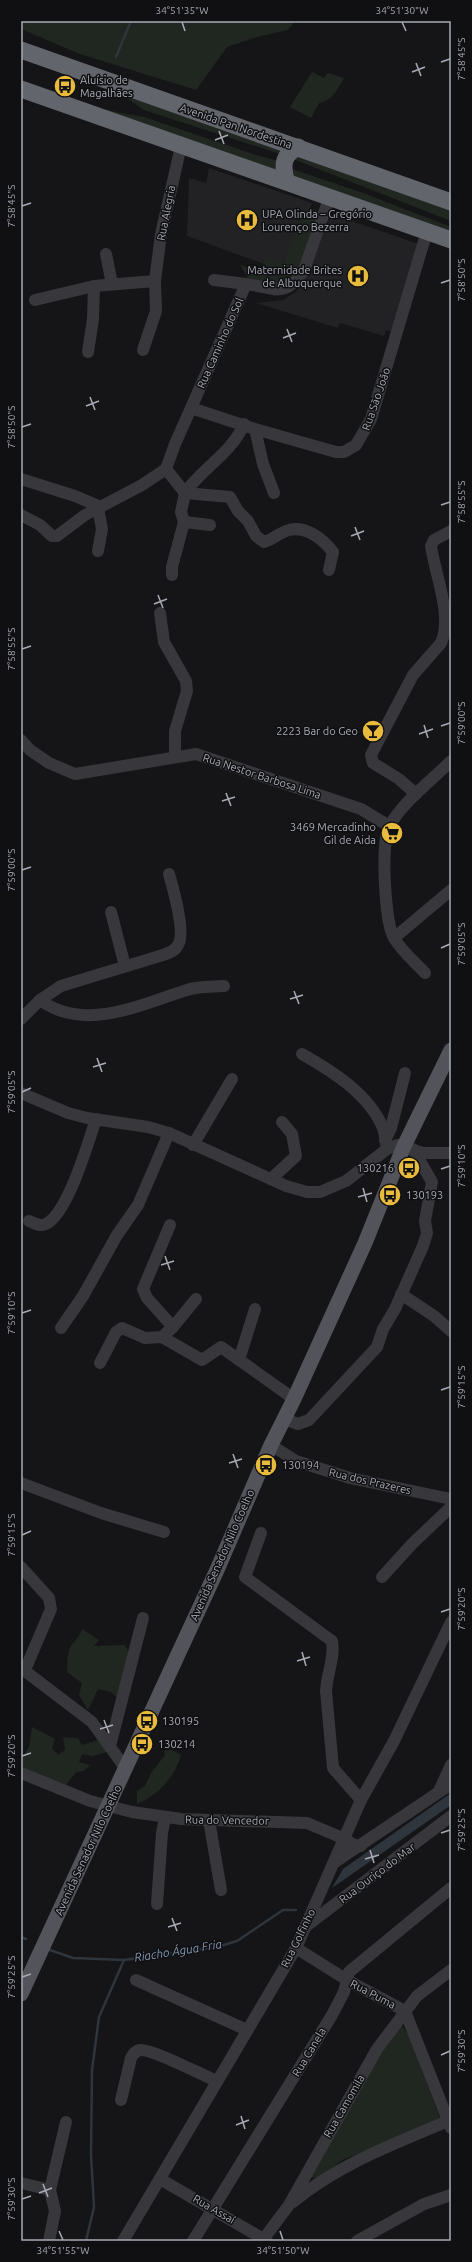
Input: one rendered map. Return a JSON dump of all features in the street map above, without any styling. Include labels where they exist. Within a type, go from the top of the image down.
[{"type":"highway","name":"Avenida Pan Nordestina","points":[[21,50],[451,202]]},
{"type":"highway","points":[[21,89],[181,146],[286,180],[451,240]]},
{"type":"highway","points":[[286,180],[283,165],[284,159],[298,147]]},
{"type":"main road","name":"Avenida Senador Nilo Coelho","points":[[21,1994],[108,1805],[126,1770],[271,1445],[294,1399],[364,1243],[409,1148],[451,1050]]},
{"type":"street","name":"Rua Alegria","points":[[143,350],[156,311],[156,281],[161,234],[181,146]]},
{"type":"street","name":"Rua Caminho do Sol","points":[[166,468],[192,405],[246,284],[283,290],[291,287],[298,280],[304,270],[330,196]]},
{"type":"street","name":"Rua São João","points":[[192,405],[249,427],[336,452],[344,452],[356,445],[371,419],[378,401],[427,231]]},
{"type":"street","points":[[106,254],[112,284]]},
{"type":"street","points":[[214,280],[246,284]]},
{"type":"street","points":[[35,300],[94,286],[156,281]]},
{"type":"street","points":[[88,352],[94,319],[94,286]]},
{"type":"street","points":[[172,575],[172,567],[184,522],[181,512],[185,493],[193,481],[249,427],[274,493]]},
{"type":"street","points":[[21,515],[54,536],[147,482],[166,468],[185,493],[230,497],[238,511],[248,521],[256,536],[264,542],[291,529],[302,529],[308,531],[333,552],[329,570]]},
{"type":"street","points":[[21,479],[75,496],[100,508]]},
{"type":"street","points":[[98,551],[102,529],[100,508]]},
{"type":"street","points":[[184,522],[210,525]]},
{"type":"street","points":[[416,794],[399,779],[373,762],[371,755],[413,675],[441,643],[444,637],[446,623],[431,546],[434,540],[451,531]]},
{"type":"street","points":[[160,613],[164,642],[186,681],[187,691],[174,739],[175,756]]},
{"type":"street","name":"Rua Nestor Barbosa Lima","points":[[23,747],[49,763],[75,774],[83,774],[175,756],[196,754],[361,809],[389,826]]},
{"type":"street","points":[[425,973],[402,949],[394,938],[386,913],[385,855],[389,826],[416,794],[451,761]]},
{"type":"street","points":[[21,1019],[40,1000],[61,986],[172,951],[180,943],[177,905],[169,874]]},
{"type":"street","points":[[394,938],[451,890]]},
{"type":"street","points":[[111,912],[125,966]]},
{"type":"street","points":[[40,1000],[64,1013],[111,1013],[159,1000],[189,989],[224,986]]},
{"type":"street","points":[[302,1054],[322,1065],[357,1093],[376,1116],[383,1128],[386,1144]]},
{"type":"street","points":[[21,1093],[68,1113],[148,1127],[169,1133],[295,1190],[320,1192],[354,1175],[386,1144],[405,1073]]},
{"type":"street","points":[[193,1145],[232,1078]]},
{"type":"street","points":[[29,1221],[38,1224],[47,1223],[65,1200],[71,1189],[96,1119]]},
{"type":"street","points":[[271,1179],[296,1156],[292,1134],[282,1122]]},
{"type":"street","points":[[61,1328],[83,1296],[117,1235],[138,1205],[169,1133]]},
{"type":"street","points":[[386,1144],[397,1145],[423,1153],[451,1153]]},
{"type":"street","points":[[284,1419],[298,1424],[308,1420],[323,1406],[377,1347],[383,1329],[423,1246],[427,1233],[426,1213],[432,1180],[409,1148]]},
{"type":"street","points":[[170,1225],[143,1289],[147,1298],[173,1327]]},
{"type":"street","points":[[401,1294],[434,1316],[451,1331]]},
{"type":"street","points":[[162,1337],[173,1327],[196,1299]]},
{"type":"street","points":[[239,1360],[255,1309]]},
{"type":"street","points":[[100,1364],[116,1332],[120,1328],[145,1338],[162,1337],[202,1360],[221,1347],[294,1399]]},
{"type":"street","name":"Rua dos Prazeres","points":[[271,1445],[296,1461],[350,1478],[451,1499]]},
{"type":"street","points":[[21,1483],[101,1513],[164,1532]]},
{"type":"street","points":[[382,1577],[412,1544],[451,1507]]},
{"type":"street","points":[[262,1533],[245,1577],[332,1641],[333,1654],[327,1679],[326,1691],[333,1768],[361,1800]]},
{"type":"street","points":[[21,1567],[49,1598],[51,1609],[23,1669],[92,1722],[126,1770]]},
{"type":"street","points":[[110,1746],[143,1618]]},
{"type":"street","name":"Rua Golfinho","points":[[123,2241],[296,1948],[303,1929],[335,1862],[361,1800],[394,1741],[451,1622]]},
{"type":"street","points":[[439,1791],[451,1765]]},
{"type":"street","name":"Rua do Vencedor","points":[[21,1773],[90,1801],[166,1818],[307,1823],[345,1839]]},
{"type":"street","points":[[335,1862],[361,1846],[384,1827],[451,1784]]},
{"type":"street","name":"Rua Ouriço do Mar","points":[[303,1929],[451,1816]]},
{"type":"street","points":[[157,1904],[161,1846],[166,1818]]},
{"type":"street","points":[[209,1820],[221,1890]]},
{"type":"street","points":[[345,1839],[352,1844],[361,1846]]},
{"type":"street","name":"Rua Canela","points":[[193,2241],[332,2015],[344,1992],[349,1972],[451,1888]]},
{"type":"street","name":"Rua Puma","points":[[296,1948],[348,1980],[404,2011],[450,2125]]},
{"type":"street","name":"Rua Camomila","points":[[264,2240],[289,2205],[377,2050],[404,2011],[418,1996],[451,1970]]},
{"type":"street","points":[[136,1980],[247,2030]]},
{"type":"street","points":[[121,2100],[131,2058],[134,2053],[139,2050],[151,2053],[217,2081]]},
{"type":"street","points":[[49,2241],[55,2212],[50,2190],[66,2122]]},
{"type":"street","name":"Rua Camomila","points":[[289,2205],[314,2184],[352,2162],[450,2125]]},
{"type":"street","name":"Rua Assaí","points":[[160,2179],[213,2208],[264,2240]]},
{"type":"street","points":[[21,2183],[50,2190]]},
{"type":"street","points":[[357,2241],[379,2227],[424,2204],[451,2196]]},
{"type":"shaded area","points":[[21,21],[295,21],[288,30],[257,37],[227,47],[196,90],[80,54],[21,29]]},
{"type":"shaded area","points":[[312,72],[324,78],[328,73],[344,78],[337,90],[328,100],[319,103],[311,118],[290,107]]},
{"type":"shaded area","points":[[108,85],[290,148],[283,155],[144,110]]},
{"type":"shaded area","points":[[94,108],[144,117],[259,156],[279,161],[275,174]]},
{"type":"shaded area","points":[[299,155],[451,207],[451,221],[293,159]]},
{"type":"shaded area","name":"UPA Olinda – Gregório Lourenço Bezerra","points":[[209,168],[312,203],[286,272],[187,236],[189,178],[206,183]]},
{"type":"shaded area","points":[[289,168],[363,193],[451,227],[451,237],[293,177]]},
{"type":"shaded area","points":[[305,208],[317,210],[318,217],[304,258],[291,280],[277,285],[248,278],[240,265],[261,272],[265,258],[283,265]]},
{"type":"shaded area","name":"Maternidade Brites de Albuquerque","points":[[331,214],[419,244],[392,332],[386,330],[384,336],[340,323],[338,328],[256,303],[283,300],[296,292],[308,273]]},
{"type":"shaded area","points":[[82,1629],[99,1640],[94,1646],[125,1645],[129,1653],[117,1697],[111,1692],[98,1689],[88,1710],[79,1695],[82,1683],[67,1672],[68,1656],[71,1645],[79,1636]]},
{"type":"shaded area","points":[[32,1727],[55,1739],[52,1748],[58,1755],[65,1750],[63,1737],[78,1738],[82,1745],[101,1739],[107,1752],[93,1756],[82,1754],[79,1762],[90,1765],[84,1771],[76,1772],[66,1785],[21,1768],[22,1758],[29,1747]]},
{"type":"shaded area","points":[[171,1750],[181,1755],[175,1771],[159,1790],[152,1796],[137,1804],[137,1791],[145,1786],[151,1773],[165,1755],[164,1751]]},
{"type":"shaded area","points":[[451,1793],[451,1805],[332,1888],[343,1869]]},
{"type":"shaded area","points":[[400,2023],[409,2036],[441,2121],[342,2160],[321,2177],[310,2178],[384,2045]]},
{"type":"waterway","points":[[116,57],[131,21]]},
{"type":"waterway","name":"Riacho Água Fria","points":[[50,1950],[73,1958],[124,1960],[217,1947],[237,1941],[283,1910],[296,1910]]},
{"type":"waterway","name":"Riacho Água Fria","points":[[21,1937],[26,1939]]},
{"type":"waterway","points":[[86,2241],[94,2207],[91,2155],[92,2070],[99,2017],[124,1960]]},
{"type":"place","name":"Aluísio de Magalhães","points":[[65,86]]},
{"type":"place","name":"UPA Olinda – Gregório Lourenço Bezerra","points":[[247,220]]},
{"type":"place","name":"Maternidade Brites de Albuquerque","points":[[358,276]]},
{"type":"place","name":"2223 Bar do Geo","points":[[373,731]]},
{"type":"place","name":"3469 Mercadinho Gil de Aida","points":[[392,833]]},
{"type":"place","name":"130216","points":[[409,1168]]},
{"type":"place","name":"130193","points":[[390,1195]]},
{"type":"place","name":"130194","points":[[266,1465]]},
{"type":"place","name":"130195","points":[[147,1721]]},
{"type":"place","name":"130214","points":[[142,1744]]}]
